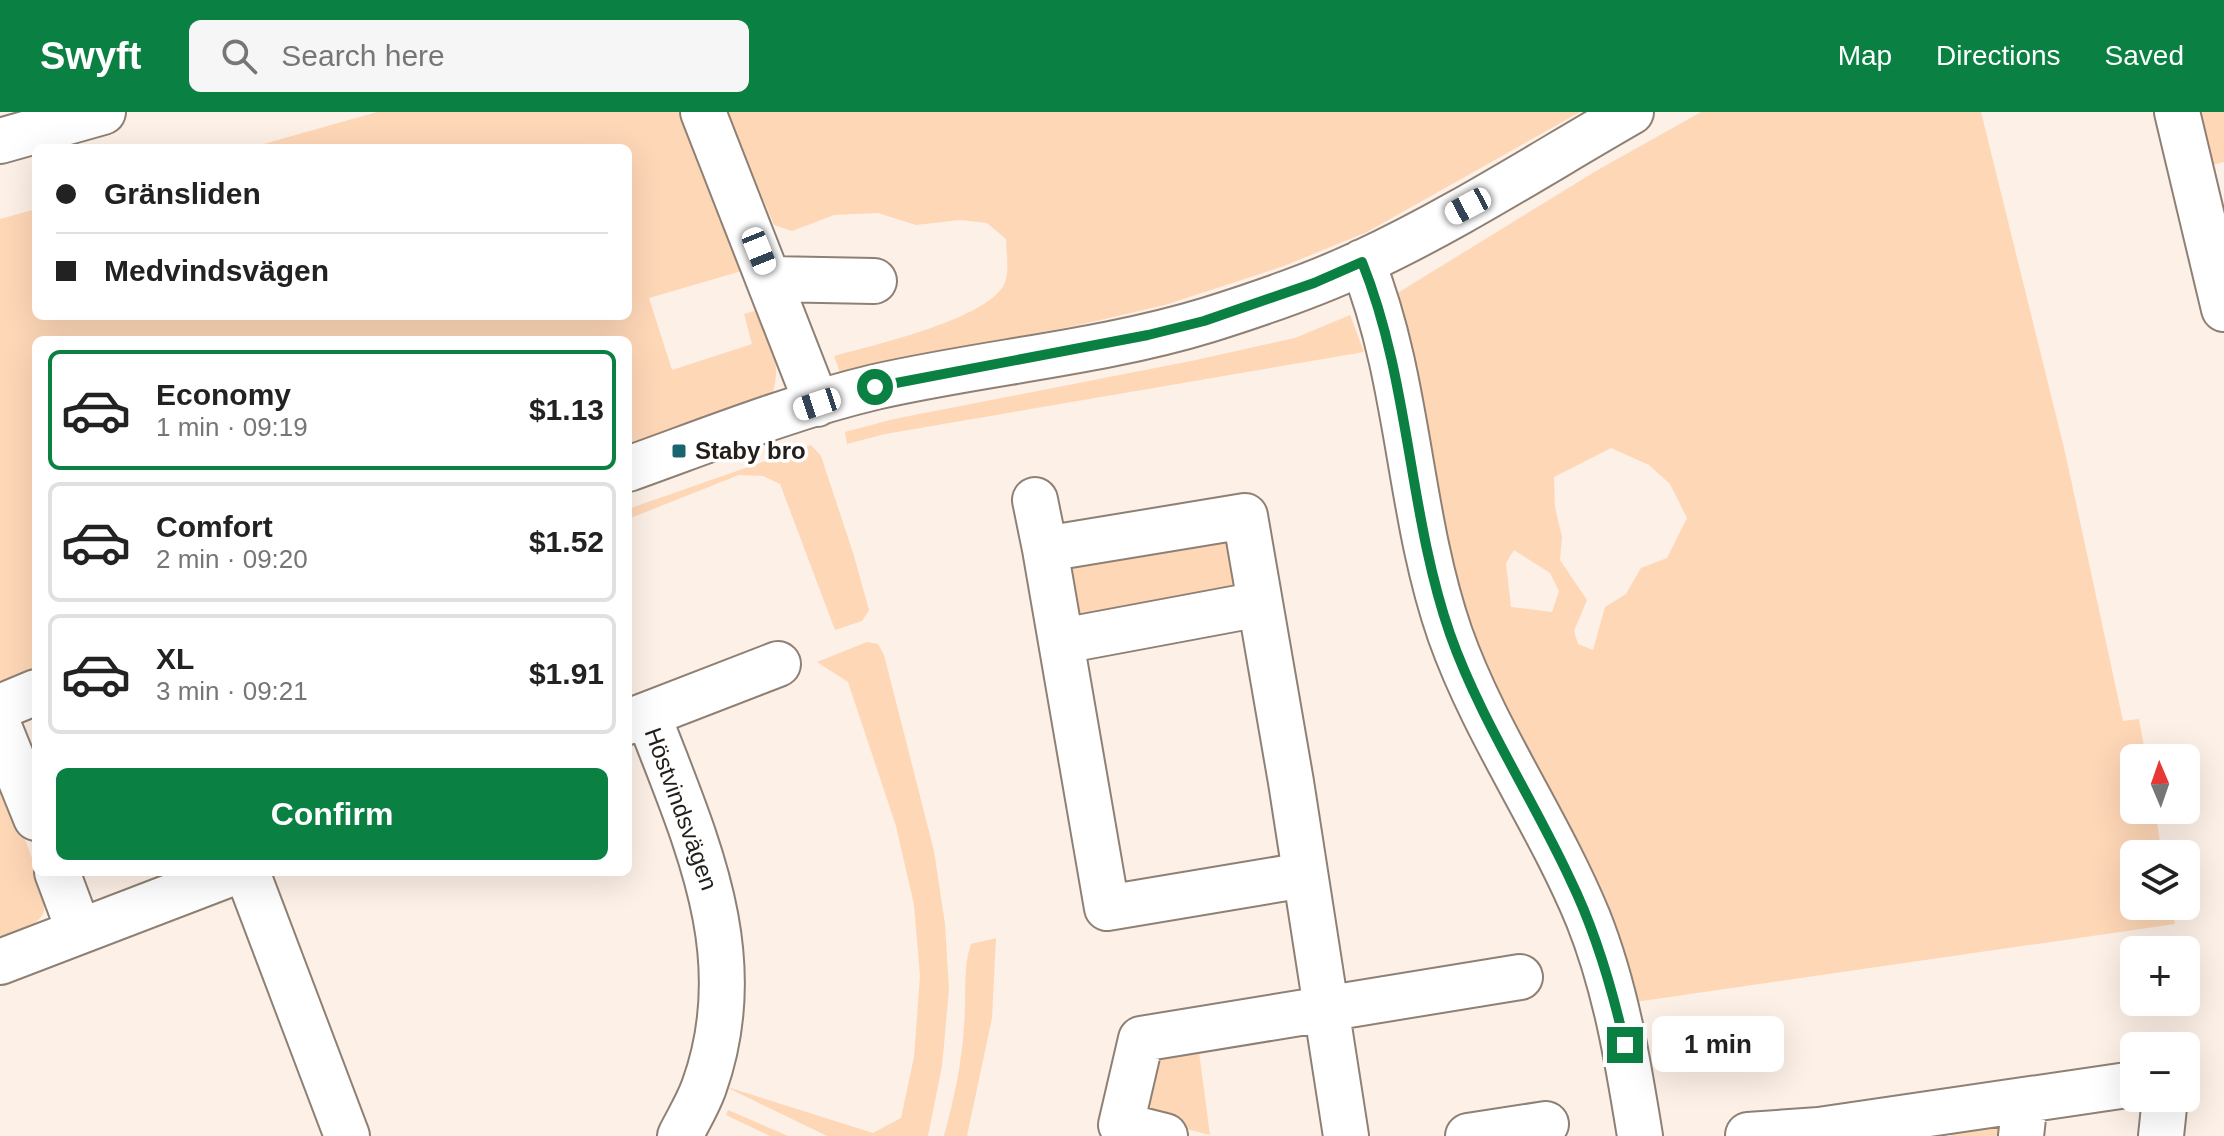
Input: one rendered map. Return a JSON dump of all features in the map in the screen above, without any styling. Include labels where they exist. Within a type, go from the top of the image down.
[{"type":"main road","points":[[0,141],[103,112]]},
{"type":"main road","points":[[703,112],[817,404]]},
{"type":"main road","points":[[632,468],[875,387],[1148,335],[1204,321],[1314,283],[1362,262],[1468,206],[1631,112]]},
{"type":"main road","points":[[2177,112],[2224,309]]},
{"type":"main road","points":[[1362,262],[1383,318],[1424,540],[1438,598],[1464,671],[1588,918],[1615,1001],[1640,1136]]},
{"type":"main road","points":[[770,279],[874,281]]},
{"type":"main road","points":[[1035,500],[1107,908],[1304,875]]},
{"type":"main road","points":[[1045,549],[1245,516],[1291,782],[1346,1136]]},
{"type":"main road","points":[[1062,641],[1260,604]]},
{"type":"main road","name":"Höstvindsvägen","points":[[680,1136],[704,1087],[716,1043],[721,997],[721,949],[715,906],[704,864],[638,719],[778,664]]},
{"type":"main road","points":[[0,707],[32,694]]},
{"type":"main road","points":[[0,729],[32,808]]},
{"type":"main road","points":[[58,876],[79,931]]},
{"type":"main road","points":[[0,962],[224,876]]},
{"type":"main road","points":[[249,876],[347,1136]]},
{"type":"main road","points":[[1165,1136],[1119,1131],[1141,1039],[1520,977]]},
{"type":"main road","points":[[1748,1135],[1820,1133],[2023,1118],[2120,1088]]},
{"type":"main road","points":[[2161,1136],[2164,1112]]},
{"type":"main road","points":[[1468,1136],[1546,1124]]},
{"type":"shaded area","points":[[377,112],[682,112],[745,270],[649,298],[672,370],[752,344],[744,314],[761,309],[776,367],[769,403],[742,404],[632,443],[632,336],[32,336],[32,671],[0,683],[0,219],[32,210],[32,320],[632,320],[632,144],[264,144]]},
{"type":"shaded area","points":[[726,112],[1580,112],[1367,232],[1284,266],[1165,305],[932,353],[842,378],[834,356],[924,330],[972,311],[990,300],[1005,283],[1006,239],[987,223],[960,220],[916,225],[878,213],[834,215],[792,231],[774,225]]},
{"type":"shaded area","points":[[1701,112],[1981,112],[2065,452],[2123,721],[2139,719],[2143,744],[2120,744],[2120,824],[2157,824],[2160,840],[2120,840],[2120,920],[2174,920],[2175,924],[1635,1002],[1466,626],[1446,553],[1396,294],[1596,171]],"holes":[[[1611,448],[1649,465],[1670,484],[1687,518],[1667,558],[1641,568],[1626,594],[1605,607],[1593,650],[1578,644],[1574,631],[1587,600],[1560,560],[1562,537],[1555,507],[1554,477]],[[1514,550],[1550,573],[1559,591],[1552,612],[1511,607],[1506,563]]]},
{"type":"shaded area","points":[[2193,112],[2224,112],[2224,162],[2195,169]]},
{"type":"shaded area","points":[[1350,315],[1364,352],[885,434],[847,444],[845,432],[894,419],[1295,338]]},
{"type":"shaded area","points":[[811,445],[821,456],[869,610],[862,621],[835,630],[780,484],[763,476],[739,475],[632,517],[632,508]]},
{"type":"shaded area","points":[[1230,535],[1250,600],[1069,633],[1062,574],[1073,560]]},
{"type":"shaded area","points":[[867,642],[878,644],[884,655],[934,851],[945,924],[949,990],[942,1066],[928,1136],[827,1136],[724,1086],[873,1133],[901,1118],[914,1057],[920,976],[914,905],[896,826],[848,682],[817,662]]},
{"type":"shaded area","points":[[0,780],[29,848],[32,876],[38,876],[44,903],[40,919],[0,937]]},
{"type":"shaded area","points":[[996,938],[992,1018],[967,1136],[944,1136],[961,1053],[968,954],[971,944]]},
{"type":"shaded area","points":[[1197,1037],[1210,1135],[1135,1116],[1151,1044]]},
{"type":"shaded area","points":[[728,1110],[788,1136],[770,1136],[726,1115]]},
{"type":"shaded area","points":[[1996,1116],[2013,1136],[1951,1136],[1949,1122]]},
{"type":"place","name":"Staby bro","points":[[679,451]]},
{"type":"route","points":[[875,387],[1148,335],[1204,321],[1314,283],[1362,262],[1383,318],[1427,552],[1450,634],[1464,671],[1588,918],[1610,982],[1625,1045]]}]
